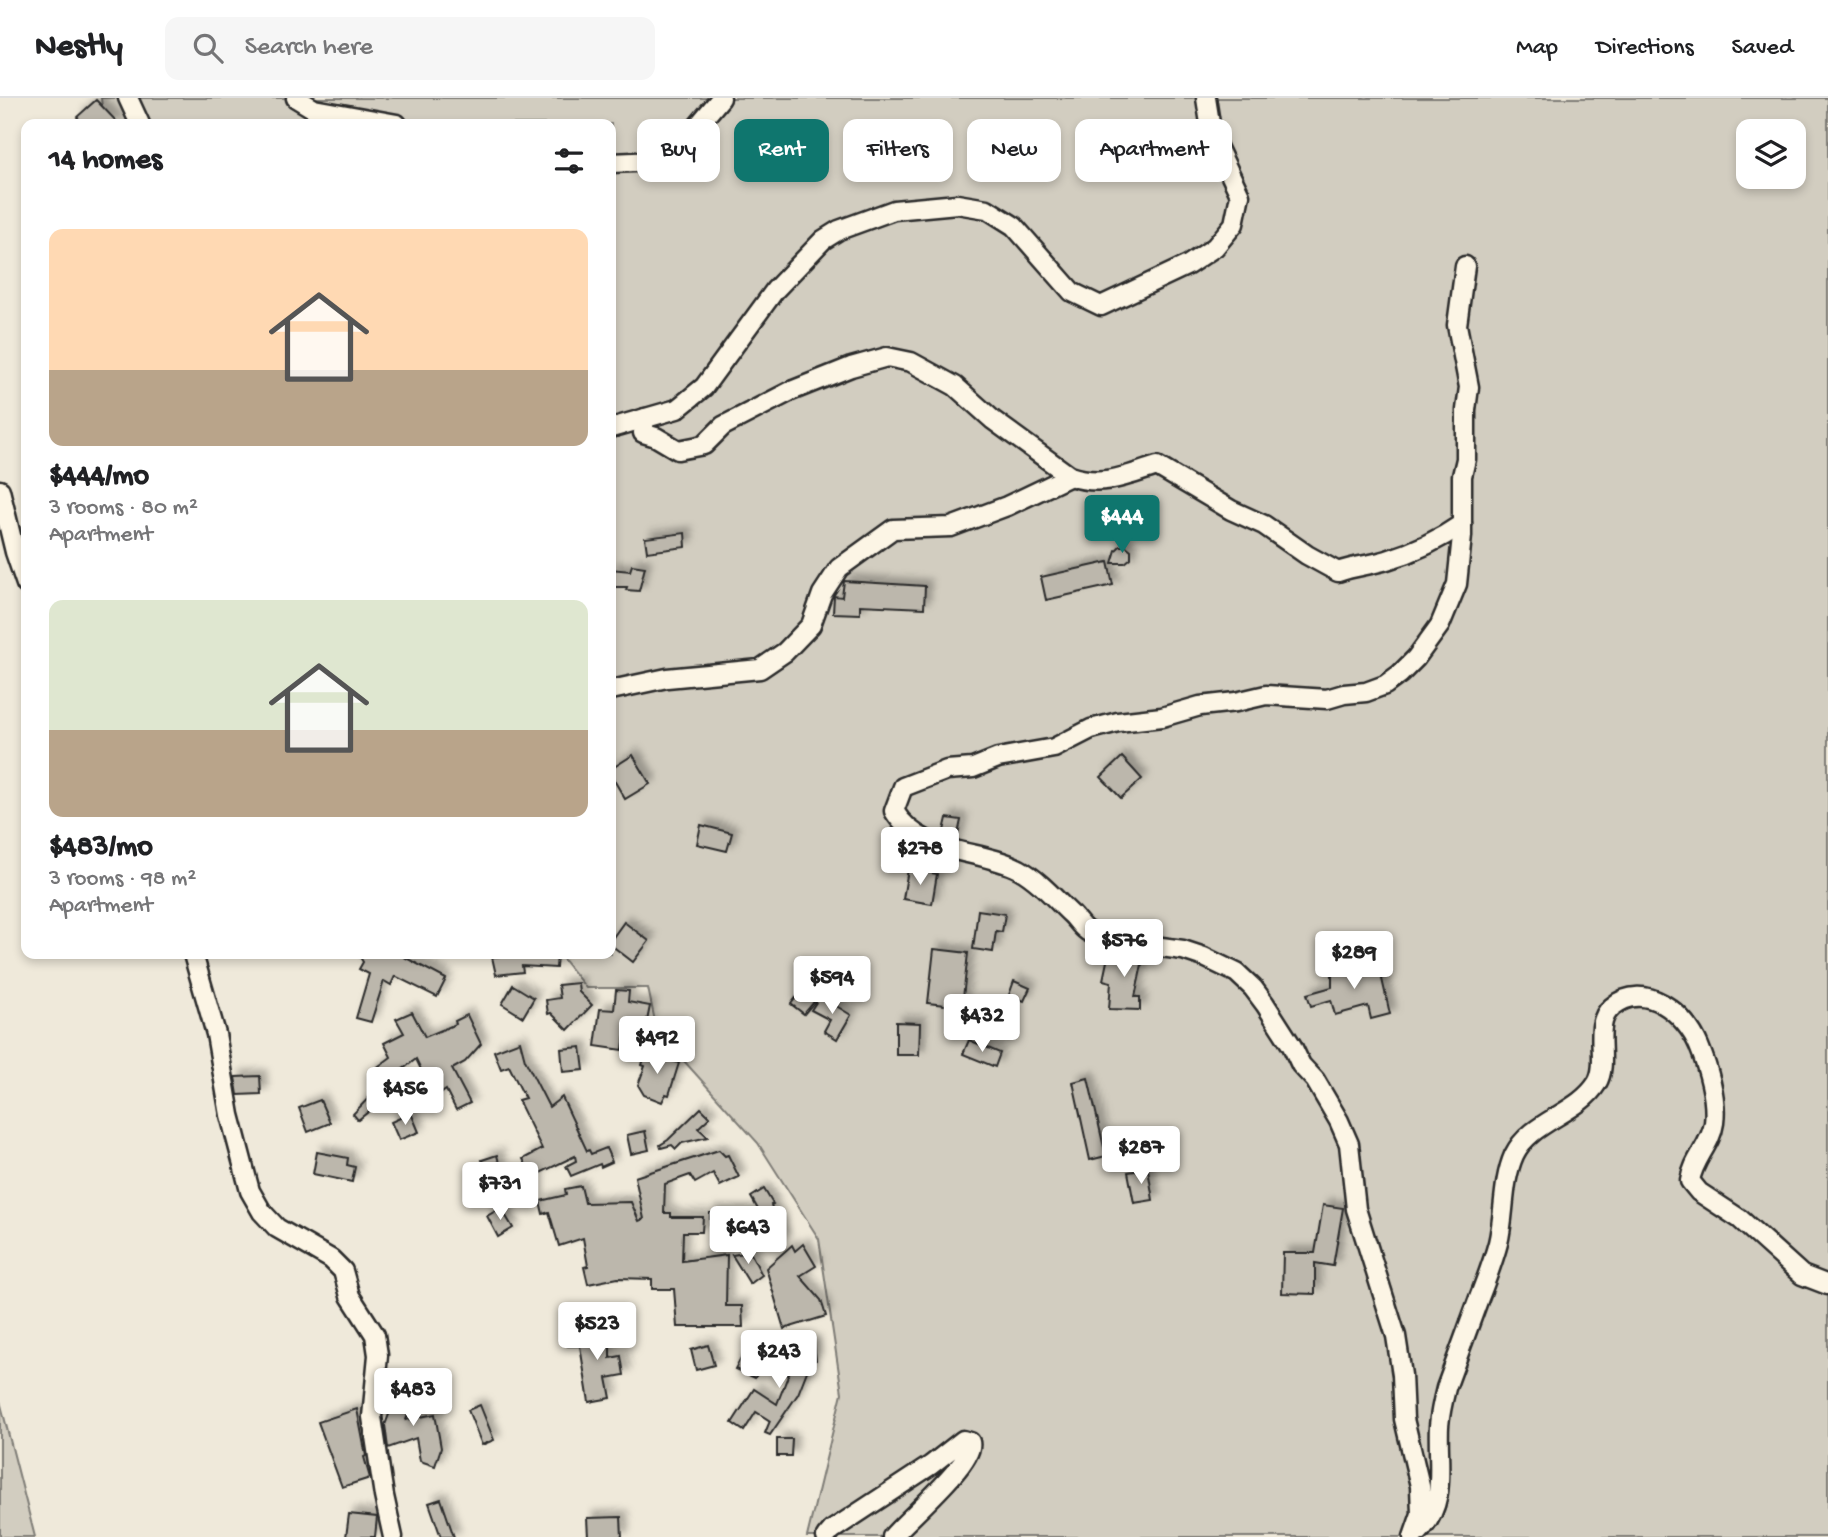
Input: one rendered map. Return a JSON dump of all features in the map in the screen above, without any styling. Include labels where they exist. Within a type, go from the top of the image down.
[{"type":"street","points":[[128,98],[138,119]]},
{"type":"street","points":[[296,98],[314,109],[369,119]]},
{"type":"street","points":[[616,163],[656,161],[675,153],[722,98]]},
{"type":"street","points":[[616,427],[677,409],[704,387],[775,290],[824,240],[839,230],[894,210],[957,204],[988,209],[1014,226],[1072,292],[1101,306],[1188,265],[1215,247],[1234,224],[1240,195],[1212,136],[1206,98]]},
{"type":"street","points":[[1414,1537],[1420,1514],[1420,1486],[1404,1419],[1402,1374],[1396,1336],[1356,1209],[1349,1144],[1320,1088],[1301,1065],[1265,1004],[1237,973],[1204,957],[1113,936],[1100,936],[1085,930],[1031,877],[1000,862],[928,841],[900,821],[894,811],[903,787],[947,770],[973,768],[998,758],[1054,748],[1091,729],[1118,722],[1162,717],[1200,706],[1266,695],[1327,699],[1366,692],[1385,685],[1416,658],[1440,625],[1457,584],[1469,387],[1457,325],[1465,266]]},
{"type":"street","points":[[645,418],[643,433],[678,450],[704,445],[723,426],[791,391],[850,367],[887,357],[911,362],[955,386],[993,420],[1070,475],[1083,480],[1109,481],[1157,466],[1231,510],[1264,525],[1307,555],[1338,572],[1360,564],[1386,561],[1437,541],[1462,523]]},
{"type":"street","points":[[616,689],[667,678],[760,669],[785,652],[811,625],[822,594],[838,568],[893,529],[951,527],[1007,506],[1070,475]]},
{"type":"street","points":[[0,490],[21,569]]},
{"type":"street","points":[[194,959],[216,1034],[230,1115],[250,1191],[262,1212],[277,1228],[331,1259],[343,1271],[350,1296],[375,1335],[378,1355],[372,1417],[393,1537]]},
{"type":"street","points":[[1414,1537],[1429,1522],[1438,1500],[1439,1424],[1442,1406],[1446,1388],[1498,1244],[1509,1168],[1516,1151],[1530,1135],[1588,1095],[1598,1081],[1602,1069],[1603,1018],[1612,1007],[1629,998],[1648,996],[1660,1000],[1693,1035],[1699,1046],[1713,1095],[1714,1124],[1707,1144],[1692,1167],[1690,1181],[1699,1192],[1740,1219],[1802,1275],[1828,1285]]},
{"type":"street","points":[[826,1537],[832,1530],[963,1440],[970,1442],[971,1450],[962,1465],[892,1537]]},
{"type":"shaded area","points":[[101,98],[1828,98],[1828,1537],[807,1537],[842,1393],[819,1239],[758,1143],[657,1031],[648,988],[586,988],[563,959],[616,959],[616,119],[103,119]]},
{"type":"shaded area","points":[[0,1401],[35,1537],[0,1537]]},
{"type":"building","points":[[96,100],[114,119],[79,119],[77,117]]},
{"type":"building","points":[[685,533],[686,547],[647,552],[645,538]]},
{"type":"building","points":[[1120,546],[1131,550],[1131,558],[1125,563],[1112,563],[1116,550]]},
{"type":"building","points":[[1108,562],[1113,585],[1046,600],[1041,577]]},
{"type":"building","points":[[632,565],[645,567],[639,591],[616,587],[616,570],[630,571]]},
{"type":"building","points":[[844,581],[925,586],[924,608],[860,605],[860,614],[833,613],[834,596],[842,597]]},
{"type":"building","points":[[633,755],[650,784],[625,799],[616,784],[616,766]]},
{"type":"building","points":[[1122,757],[1142,779],[1121,798],[1101,777]]},
{"type":"building","points":[[947,818],[961,820],[957,839],[943,835]]},
{"type":"building","points":[[701,825],[732,833],[727,851],[697,844]]},
{"type":"building","points":[[908,869],[937,874],[932,904],[903,899]]},
{"type":"building","points":[[978,910],[1005,914],[1002,932],[996,931],[993,952],[973,949]]},
{"type":"building","points":[[624,922],[649,941],[633,962],[616,949],[616,933]]},
{"type":"building","points":[[1110,947],[1144,955],[1135,997],[1140,997],[1140,1010],[1109,1009],[1111,982],[1103,980]]},
{"type":"building","points":[[934,949],[968,953],[962,1007],[928,1003]]},
{"type":"building","points":[[361,959],[408,959],[446,979],[437,997],[395,976],[391,985],[384,981],[371,1022],[356,1018],[369,974],[359,969],[363,962]]},
{"type":"building","points":[[492,959],[557,959],[556,968],[522,966],[523,972],[496,975]]},
{"type":"building","points":[[1351,963],[1352,971],[1379,966],[1390,1014],[1371,1019],[1368,1006],[1335,1015],[1331,1000],[1311,1006],[1307,994],[1332,987],[1332,966]]},
{"type":"building","points":[[1014,981],[1030,988],[1024,1001],[1009,995]]},
{"type":"building","points":[[578,983],[579,992],[592,1005],[568,1030],[551,1013],[548,1014],[546,1000],[560,998],[558,985]]},
{"type":"building","points":[[513,985],[534,998],[523,1017],[502,1004]]},
{"type":"building","points":[[616,990],[629,991],[628,1002],[650,1006],[645,1031],[626,1027],[623,1050],[595,1046],[600,1009],[614,1010]]},
{"type":"building","points":[[801,991],[814,1002],[804,1014],[791,1004]]},
{"type":"building","points":[[820,996],[851,1015],[837,1039],[824,1031],[830,1020],[811,1010]]},
{"type":"building","points":[[412,1012],[425,1037],[456,1024],[455,1021],[467,1015],[481,1044],[465,1062],[452,1069],[470,1103],[456,1110],[446,1090],[429,1102],[420,1089],[428,1084],[416,1059],[384,1084],[392,1093],[358,1120],[353,1114],[381,1085],[371,1072],[391,1057],[384,1043],[404,1033],[396,1019]]},
{"type":"building","points":[[896,1022],[920,1023],[919,1055],[896,1055]]},
{"type":"building","points":[[969,1040],[1000,1053],[995,1067],[963,1054]]},
{"type":"building","points":[[520,1041],[525,1060],[549,1107],[562,1097],[587,1151],[591,1154],[606,1148],[612,1162],[571,1176],[566,1166],[576,1161],[575,1156],[532,1177],[523,1159],[542,1149],[518,1100],[525,1098],[509,1066],[501,1069],[494,1051]]},
{"type":"building","points":[[581,1047],[584,1070],[563,1072],[561,1049]]},
{"type":"building","points":[[647,1048],[661,1053],[660,1057],[679,1063],[669,1095],[666,1094],[662,1102],[644,1095],[638,1085],[645,1066],[642,1065]]},
{"type":"building","points":[[260,1076],[261,1094],[238,1095],[235,1077]]},
{"type":"building","points":[[1088,1078],[1106,1156],[1090,1160],[1073,1082]]},
{"type":"building","points":[[320,1100],[330,1123],[308,1132],[299,1108]]},
{"type":"building","points":[[701,1108],[710,1117],[698,1128],[708,1137],[682,1143],[676,1149],[672,1145],[661,1148],[660,1145]]},
{"type":"building","points":[[411,1113],[419,1132],[399,1140],[391,1122]]},
{"type":"building","points":[[645,1131],[649,1150],[631,1154],[627,1135]]},
{"type":"building","points":[[719,1150],[725,1156],[728,1155],[739,1177],[720,1186],[713,1173],[695,1183],[690,1175],[665,1184],[664,1213],[671,1213],[671,1217],[703,1217],[702,1232],[683,1232],[682,1261],[727,1255],[726,1306],[742,1306],[743,1327],[677,1327],[674,1289],[652,1289],[652,1279],[618,1278],[588,1284],[584,1267],[588,1266],[583,1238],[559,1246],[549,1212],[543,1214],[540,1201],[566,1195],[565,1189],[581,1186],[585,1203],[631,1202],[639,1221],[644,1219],[635,1177]]},
{"type":"building","points":[[317,1152],[348,1158],[347,1165],[355,1167],[352,1182],[313,1174]]},
{"type":"building","points":[[497,1155],[501,1171],[487,1175],[482,1160]]},
{"type":"building","points":[[1148,1169],[1153,1200],[1134,1203],[1128,1172]]},
{"type":"building","points":[[764,1189],[773,1204],[771,1205],[784,1240],[779,1243],[771,1230],[743,1244],[733,1226],[710,1226],[710,1213],[760,1213],[751,1197]]},
{"type":"building","points":[[1323,1205],[1343,1208],[1333,1266],[1315,1263],[1315,1294],[1282,1293],[1283,1253],[1315,1253]]},
{"type":"building","points":[[501,1208],[513,1228],[498,1237],[487,1216]]},
{"type":"building","points":[[803,1244],[816,1266],[800,1276],[821,1300],[826,1316],[784,1329],[766,1268],[792,1245],[795,1251]]},
{"type":"building","points":[[750,1252],[762,1275],[750,1284],[732,1255]]},
{"type":"building","points":[[610,1330],[610,1358],[621,1356],[624,1375],[607,1378],[611,1398],[589,1402],[580,1346],[568,1346],[569,1331]]},
{"type":"building","points":[[814,1343],[816,1360],[811,1361],[798,1394],[770,1435],[765,1433],[770,1421],[756,1412],[744,1431],[732,1423],[754,1389],[777,1404],[794,1360],[781,1362],[780,1348]]},
{"type":"building","points":[[708,1345],[714,1365],[696,1370],[691,1350]]},
{"type":"building","points":[[744,1352],[764,1361],[755,1378],[735,1369]]},
{"type":"building","points":[[400,1385],[417,1391],[406,1420],[435,1414],[441,1448],[435,1466],[420,1461],[416,1438],[388,1448],[385,1425]]},
{"type":"building","points":[[480,1405],[494,1440],[482,1445],[468,1410]]},
{"type":"building","points":[[357,1409],[370,1478],[342,1487],[318,1422]]},
{"type":"building","points":[[777,1439],[792,1439],[791,1456],[777,1456]]},
{"type":"building","points":[[441,1499],[454,1537],[441,1537],[429,1503]]},
{"type":"building","points":[[349,1514],[377,1517],[375,1537],[346,1537]]},
{"type":"building","points":[[621,1517],[622,1537],[588,1537],[587,1518]]}]
